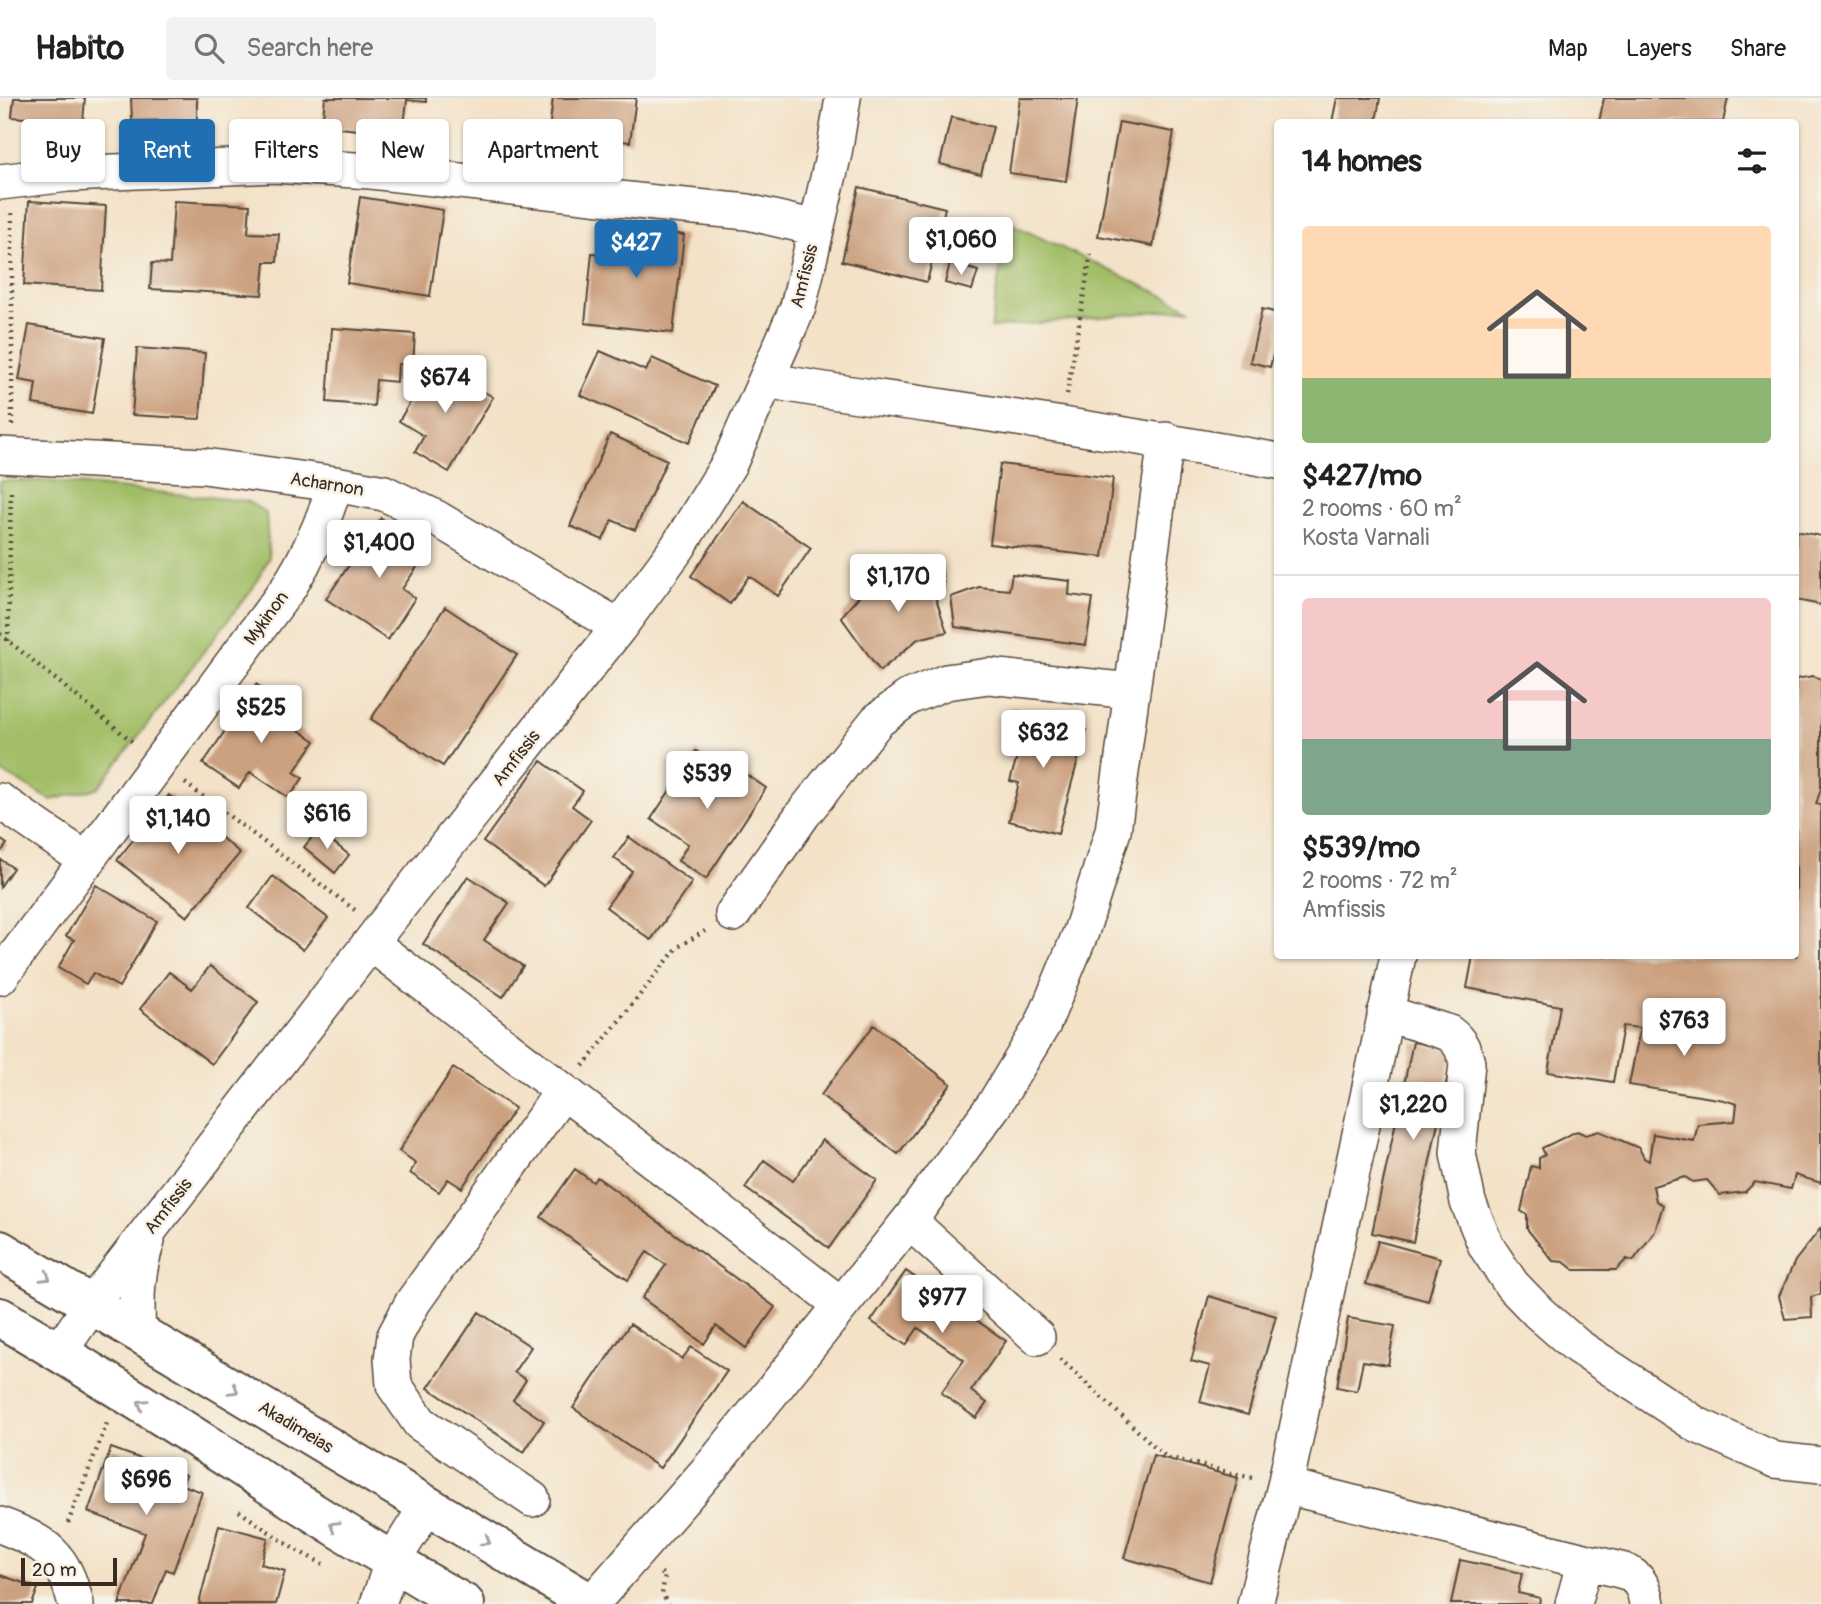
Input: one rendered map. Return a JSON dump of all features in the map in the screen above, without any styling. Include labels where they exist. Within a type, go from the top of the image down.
[{"type":"main road","name":"Akadimeias","points":[[0,1250],[592,1604]]},
{"type":"main road","points":[[0,1317],[392,1562],[466,1604]]},
{"type":"street","name":"Amfissis","points":[[59,1352],[92,1304],[372,944],[389,918],[619,627],[678,547],[730,461],[798,307],[834,153],[843,98]]},
{"type":"street","points":[[6,181],[68,174],[273,165],[372,171],[748,212],[816,228]]},
{"type":"street","points":[[767,380],[829,393],[1166,440],[1274,460]]},
{"type":"street","points":[[592,1604],[717,1460],[909,1221],[994,1105],[1043,1024],[1081,932],[1113,831],[1166,440]]},
{"type":"street","name":"Acharnon","points":[[6,455],[205,466],[384,493],[436,518],[619,627]]},
{"type":"street","name":"Mykinon","points":[[0,977],[89,861],[289,587],[310,552],[325,518],[335,484]]},
{"type":"street","points":[[733,914],[803,814],[877,721],[909,696],[946,682],[989,676],[1131,691]]},
{"type":"street","points":[[0,801],[89,861]]},
{"type":"street","points":[[372,944],[840,1304]]},
{"type":"street","points":[[1255,1604],[1285,1486],[1397,959]]},
{"type":"street","points":[[1385,1013],[1449,1032],[1458,1039],[1464,1050],[1467,1063],[1458,1153],[1468,1202],[1486,1246],[1512,1285],[1539,1313],[1577,1346],[1697,1425],[1775,1460],[1821,1465]]},
{"type":"street","points":[[532,1499],[420,1423],[394,1385],[392,1359],[395,1336],[413,1303],[563,1091]]},
{"type":"street","points":[[909,1221],[1037,1337]]},
{"type":"street","points":[[138,1333],[135,1293],[139,1264],[151,1228]]},
{"type":"street","points":[[1285,1486],[1633,1575],[1646,1593],[1647,1604]]},
{"type":"street","points":[[379,1604],[392,1562],[427,1506]]},
{"type":"street","points":[[0,1525],[60,1545],[76,1604]]},
{"type":"street","points":[[1573,1604],[1585,1561]]},
{"type":"path","points":[[6,181],[8,641]]},
{"type":"path","points":[[1062,425],[1091,253]]},
{"type":"path","points":[[563,1091],[678,947],[733,914]]},
{"type":"path","points":[[1037,1337],[1166,1457],[1285,1486]]},
{"type":"path","points":[[60,1545],[120,1390]]},
{"type":"green space","points":[[1007,222],[1190,308],[991,328]]},
{"type":"green space","points":[[0,481],[46,481],[247,501],[266,513],[269,558],[253,588],[98,788],[51,800],[0,771]]},
{"type":"building","points":[[14,98],[85,98],[83,119],[12,117]]},
{"type":"building","points":[[131,98],[197,98],[197,119],[132,119]]},
{"type":"building","points":[[325,98],[426,98],[426,102],[407,100],[405,119],[356,119],[356,130],[342,128],[342,119],[323,119]]},
{"type":"building","points":[[553,98],[636,98],[630,142],[623,141],[623,119],[550,119]]},
{"type":"building","points":[[1020,98],[1078,98],[1066,181],[1009,173]]},
{"type":"building","points":[[1337,98],[1380,98],[1376,119],[1333,119]]},
{"type":"building","points":[[1604,98],[1728,98],[1724,119],[1600,119]]},
{"type":"building","points":[[951,117],[993,127],[981,174],[940,164]]},
{"type":"building","points":[[1119,122],[1174,132],[1153,246],[1098,236]]},
{"type":"building","points":[[859,187],[945,208],[927,282],[842,261]]},
{"type":"building","points":[[360,197],[443,210],[430,296],[347,283]]},
{"type":"building","points":[[29,201],[106,206],[101,290],[24,285]]},
{"type":"building","points":[[174,201],[250,205],[248,233],[279,234],[277,262],[265,262],[262,295],[150,289],[152,263],[170,264]]},
{"type":"building","points":[[607,226],[684,235],[673,333],[585,323],[592,253],[604,254]]},
{"type":"building","points":[[950,263],[978,271],[972,290],[945,283]]},
{"type":"building","points":[[1262,309],[1274,312],[1274,352],[1270,367],[1250,362]]},
{"type":"building","points":[[29,325],[105,338],[92,414],[33,404],[36,383],[19,380]]},
{"type":"building","points":[[332,328],[415,334],[413,365],[398,364],[397,382],[376,380],[374,406],[327,402]]},
{"type":"building","points":[[137,348],[205,353],[200,419],[132,415]]},
{"type":"building","points":[[600,351],[646,371],[652,358],[715,386],[689,443],[580,395]]},
{"type":"building","points":[[434,362],[493,397],[449,472],[415,452],[424,436],[399,421]]},
{"type":"building","points":[[610,434],[667,460],[635,530],[612,520],[603,540],[570,526]]},
{"type":"building","points":[[1000,464],[1113,478],[1103,557],[990,544]]},
{"type":"building","points":[[743,501],[811,548],[778,596],[749,576],[730,604],[691,576]]},
{"type":"building","points":[[381,518],[428,551],[402,589],[415,598],[388,640],[326,599]]},
{"type":"building","points":[[1799,532],[1821,536],[1821,605],[1799,601]]},
{"type":"building","points":[[940,559],[944,587],[936,599],[947,632],[918,639],[880,671],[841,617],[860,595]]},
{"type":"building","points":[[1012,574],[1070,581],[1069,595],[1093,598],[1086,645],[955,627],[951,597],[979,587],[1009,590]]},
{"type":"building","points":[[445,607],[517,655],[443,766],[371,719]]},
{"type":"building","points":[[1813,676],[1821,679],[1821,789],[1816,804],[1821,805],[1821,1183],[1795,1175],[1791,1189],[1755,1182],[1745,1192],[1720,1195],[1707,1180],[1693,1182],[1685,1177],[1653,1186],[1656,1201],[1663,1205],[1655,1231],[1633,1261],[1627,1259],[1616,1270],[1574,1270],[1564,1262],[1553,1261],[1527,1229],[1527,1215],[1521,1211],[1531,1166],[1539,1168],[1539,1158],[1545,1155],[1542,1148],[1577,1131],[1586,1135],[1599,1131],[1639,1148],[1644,1158],[1649,1161],[1653,1134],[1694,1141],[1698,1124],[1735,1121],[1737,1104],[1629,1085],[1640,1028],[1623,1026],[1613,1082],[1548,1072],[1560,1006],[1467,988],[1472,959],[1799,959],[1799,678]]},
{"type":"building","points":[[256,684],[290,707],[282,719],[315,741],[294,772],[303,778],[289,798],[250,772],[239,788],[203,764]]},
{"type":"building","points":[[1018,711],[1086,730],[1058,834],[1009,821],[1019,783],[1010,781],[1018,753],[1007,749]]},
{"type":"building","points":[[696,751],[739,780],[744,773],[766,788],[706,879],[678,861],[688,844],[651,819]]},
{"type":"building","points":[[541,761],[583,791],[572,806],[591,820],[544,886],[483,842]]},
{"type":"building","points":[[169,795],[240,853],[187,917],[117,860]]},
{"type":"building","points":[[318,830],[349,855],[335,873],[304,847]]},
{"type":"building","points":[[629,837],[692,882],[651,940],[606,907],[632,871],[614,858]]},
{"type":"building","points":[[0,839],[7,844],[0,853]]},
{"type":"building","points":[[0,859],[13,868],[0,887]]},
{"type":"building","points":[[273,876],[328,918],[303,950],[249,908]]},
{"type":"building","points":[[468,876],[509,903],[484,940],[523,966],[503,997],[423,944]]},
{"type":"building","points":[[96,885],[157,921],[119,987],[93,973],[86,984],[58,968],[74,940],[66,936]]},
{"type":"building","points":[[210,966],[258,1002],[212,1064],[140,1009],[169,972],[192,989]]},
{"type":"building","points":[[874,1025],[951,1084],[898,1154],[821,1095]]},
{"type":"building","points":[[1413,1042],[1453,1050],[1413,1242],[1372,1233]]},
{"type":"building","points":[[453,1068],[515,1108],[462,1188],[448,1179],[439,1192],[410,1173],[416,1163],[399,1151]]},
{"type":"building","points":[[822,1140],[877,1180],[829,1248],[745,1188],[764,1160],[793,1181]]},
{"type":"building","points":[[575,1169],[593,1182],[597,1177],[775,1307],[746,1348],[716,1326],[704,1344],[642,1298],[666,1265],[647,1252],[628,1280],[541,1217]]},
{"type":"building","points":[[1821,1228],[1821,1294],[1811,1297],[1812,1317],[1785,1319],[1779,1296],[1795,1261]]},
{"type":"building","points":[[1378,1241],[1440,1258],[1428,1301],[1366,1284]]},
{"type":"building","points":[[906,1271],[1006,1341],[971,1391],[987,1403],[976,1418],[941,1393],[964,1360],[918,1328],[906,1345],[871,1321]]},
{"type":"building","points":[[1209,1296],[1276,1316],[1248,1415],[1200,1402],[1210,1366],[1191,1361]]},
{"type":"building","points":[[479,1312],[531,1347],[514,1372],[526,1380],[513,1400],[544,1421],[524,1452],[428,1388]]},
{"type":"building","points":[[1348,1318],[1395,1326],[1388,1365],[1363,1361],[1357,1391],[1337,1387]]},
{"type":"building","points":[[630,1324],[682,1359],[691,1347],[727,1371],[660,1468],[573,1408]]},
{"type":"building","points":[[111,1448],[186,1475],[182,1485],[202,1492],[173,1572],[166,1569],[153,1604],[119,1604],[145,1533],[88,1512]]},
{"type":"building","points":[[1153,1455],[1238,1478],[1210,1582],[1124,1558]]},
{"type":"building","points":[[219,1525],[268,1538],[261,1564],[285,1571],[276,1604],[199,1604]]},
{"type":"building","points":[[1460,1560],[1522,1573],[1518,1593],[1540,1598],[1539,1604],[1451,1604]]},
{"type":"building","points":[[0,1575],[38,1588],[32,1604],[0,1604]]}]
